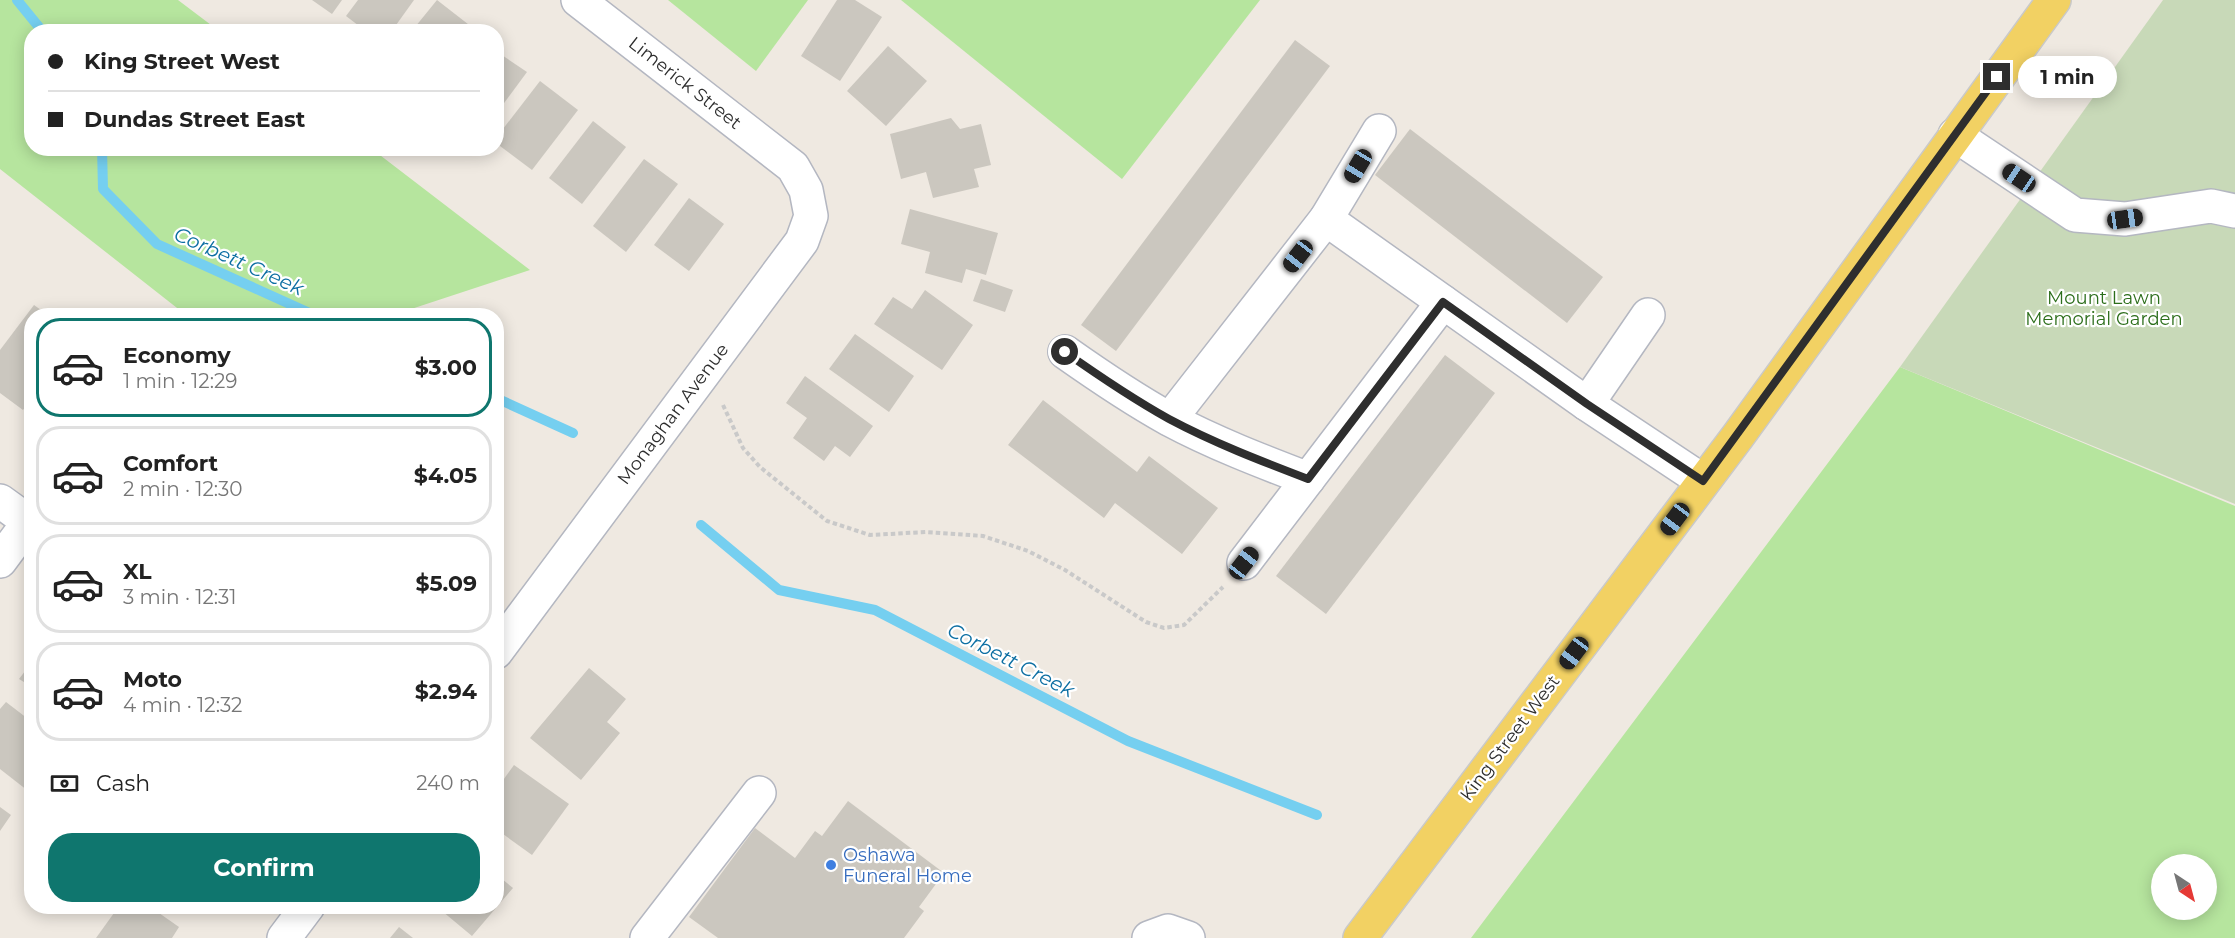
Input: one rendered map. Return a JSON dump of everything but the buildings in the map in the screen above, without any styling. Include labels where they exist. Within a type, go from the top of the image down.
[{"type":"main road","name":"King Street West","points":[[1360,938],[1738,436],[2054,0]]},
{"type":"street","name":"Limerick Street","points":[[578,0],[793,166]]},
{"type":"street","points":[[1170,419],[1326,219],[1379,131]]},
{"type":"street","points":[[1955,135],[2075,215],[2125,219],[2227,202]]},
{"type":"street","name":"Monaghan Avenue","points":[[504,641],[802,241],[811,216],[806,190],[793,166]]},
{"type":"street","points":[[1326,219],[1587,404],[1703,481]]},
{"type":"street","points":[[1244,563],[1443,302]]},
{"type":"street","points":[[1587,404],[1648,315]]},
{"type":"street","points":[[1065,352],[1117,388],[1170,419],[1248,456],[1308,479]]},
{"type":"street","points":[[0,501],[24,519]]},
{"type":"street","points":[[0,561],[24,531]]},
{"type":"street","points":[[647,938],[759,793]]},
{"type":"street","points":[[284,938],[302,914]]},
{"type":"street","points":[[1149,938],[1168,931],[1188,938]]},
{"type":"path","points":[[707,369],[743,448],[760,468],[827,520],[870,535],[926,532],[983,536],[1028,551],[1065,570],[1146,622],[1164,628],[1184,625],[1202,609],[1244,563]]},
{"type":"green space","points":[[0,0],[178,0],[210,24],[24,24],[24,156],[381,156],[530,270],[414,308],[177,308],[0,169]]},
{"type":"green space","points":[[668,0],[808,0],[756,71]]},
{"type":"green space","points":[[901,0],[1260,0],[1122,179]]},
{"type":"green space","name":"Mount Lawn Memorial Garden","points":[[2163,0],[2235,0],[2235,504],[1900,367]]},
{"type":"green space","points":[[1900,367],[2235,506],[2235,938],[1471,938]]},
{"type":"waterway","name":"Corbett Creek","points":[[17,0],[36,24]]},
{"type":"waterway","name":"Corbett Creek","points":[[102,156],[103,189],[157,244],[299,308]]},
{"type":"waterway","name":"Corbett Creek","points":[[504,402],[573,433]]},
{"type":"waterway","name":"Corbett Creek","points":[[701,525],[779,590],[875,610],[1128,741],[1317,815]]},
{"type":"place","name":"Oshawa Funeral Home","points":[[831,865]]},
{"type":"route","points":[[1065,352],[1117,388],[1170,419],[1248,456],[1308,479],[1443,302],[1587,404],[1703,481],[1997,77]]}]
